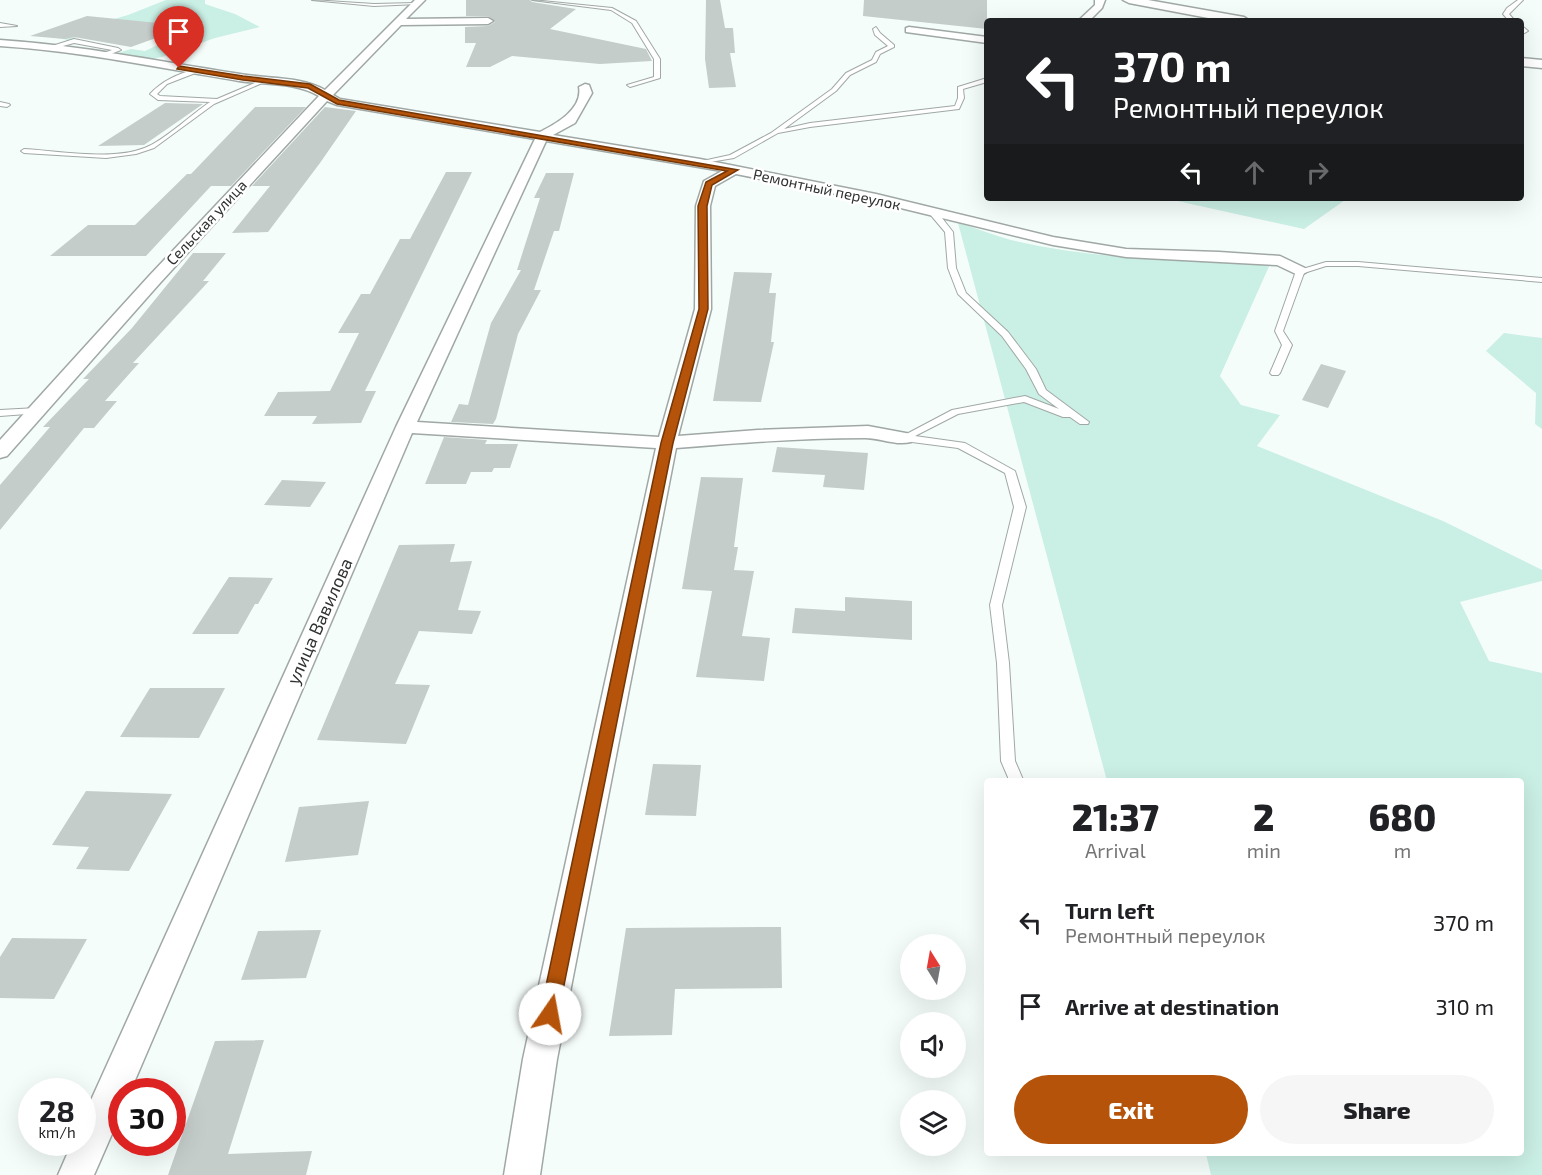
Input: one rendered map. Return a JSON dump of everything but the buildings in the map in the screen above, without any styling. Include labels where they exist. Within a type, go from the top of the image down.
[{"type":"street","points":[[1086,18],[1099,6],[1100,0]]},
{"type":"street","points":[[1129,0],[1228,18]]},
{"type":"street","name":"Сельская улица","points":[[0,452],[228,198],[418,2]]},
{"type":"street","points":[[398,22],[488,21]]},
{"type":"street","points":[[909,30],[984,40]]},
{"type":"street","name":"Ремонтный переулок","points":[[0,43],[52,47],[196,71],[310,86],[337,102],[699,163],[932,211],[1053,241],[1126,253],[1219,256],[1280,261],[1300,271]]},
{"type":"street","points":[[1524,62],[1542,64]]},
{"type":"street","points":[[542,136],[571,120],[586,93],[585,87]]},
{"type":"street","name":"улица Вавилова","points":[[76,1175],[405,427],[542,136]]},
{"type":"street","points":[[522,1175],[540,1059],[667,443],[704,309],[702,206],[709,184],[735,170]]},
{"type":"street","points":[[405,427],[667,443],[758,436],[868,432],[904,438]]},
{"type":"lane","points":[[314,0],[374,5],[418,2]]},
{"type":"lane","points":[[534,0],[612,9],[634,22],[657,59],[657,78],[630,85]]},
{"type":"lane","points":[[1509,18],[1506,14],[1509,9],[1521,0]]},
{"type":"lane","points":[[0,25],[14,26]]},
{"type":"lane","points":[[699,163],[732,157],[773,134],[834,90],[848,74],[874,61],[878,53],[892,46],[878,34],[876,29]]},
{"type":"lane","points":[[196,71],[165,83],[153,94],[158,98],[221,100]]},
{"type":"lane","points":[[24,151],[106,156],[134,153],[152,147],[206,107],[266,80]]},
{"type":"lane","points":[[773,134],[810,125],[957,108],[961,98],[960,88],[984,81]]},
{"type":"lane","points":[[904,438],[955,412],[1025,399],[1084,422],[1042,392],[1031,369],[1005,334],[962,294],[952,268],[949,232],[932,211]]},
{"type":"lane","points":[[1275,373],[1287,345],[1279,331],[1300,271],[1326,264],[1358,264],[1542,280]]},
{"type":"lane","points":[[0,413],[37,411]]},
{"type":"lane","points":[[904,438],[961,445],[1010,471],[1020,507],[996,604],[1003,663],[1008,761],[1015,778]]},
{"type":"green space","points":[[166,0],[205,0],[205,4],[235,14],[260,27],[215,38],[148,60],[112,55],[131,49],[145,51],[204,23],[178,23],[160,28],[102,29],[68,40],[51,37],[128,15]]},
{"type":"green space","points":[[1178,201],[1344,201],[1304,229]]},
{"type":"green space","points":[[958,223],[1011,240],[1075,252],[1173,260],[1271,262],[1220,376],[1241,405],[1280,415],[1257,446],[1443,521],[1542,570],[1542,581],[1460,602],[1489,661],[1542,673],[1542,1175],[1211,1175],[1206,1156],[1524,1156],[1524,778],[1106,778]]},
{"type":"green space","points":[[1504,333],[1542,338],[1542,429],[1535,424],[1536,393],[1486,351]]},
{"type":"route","points":[[179,68],[310,86],[337,102],[735,170],[709,184],[702,206],[704,309],[667,443],[550,1014]]}]
